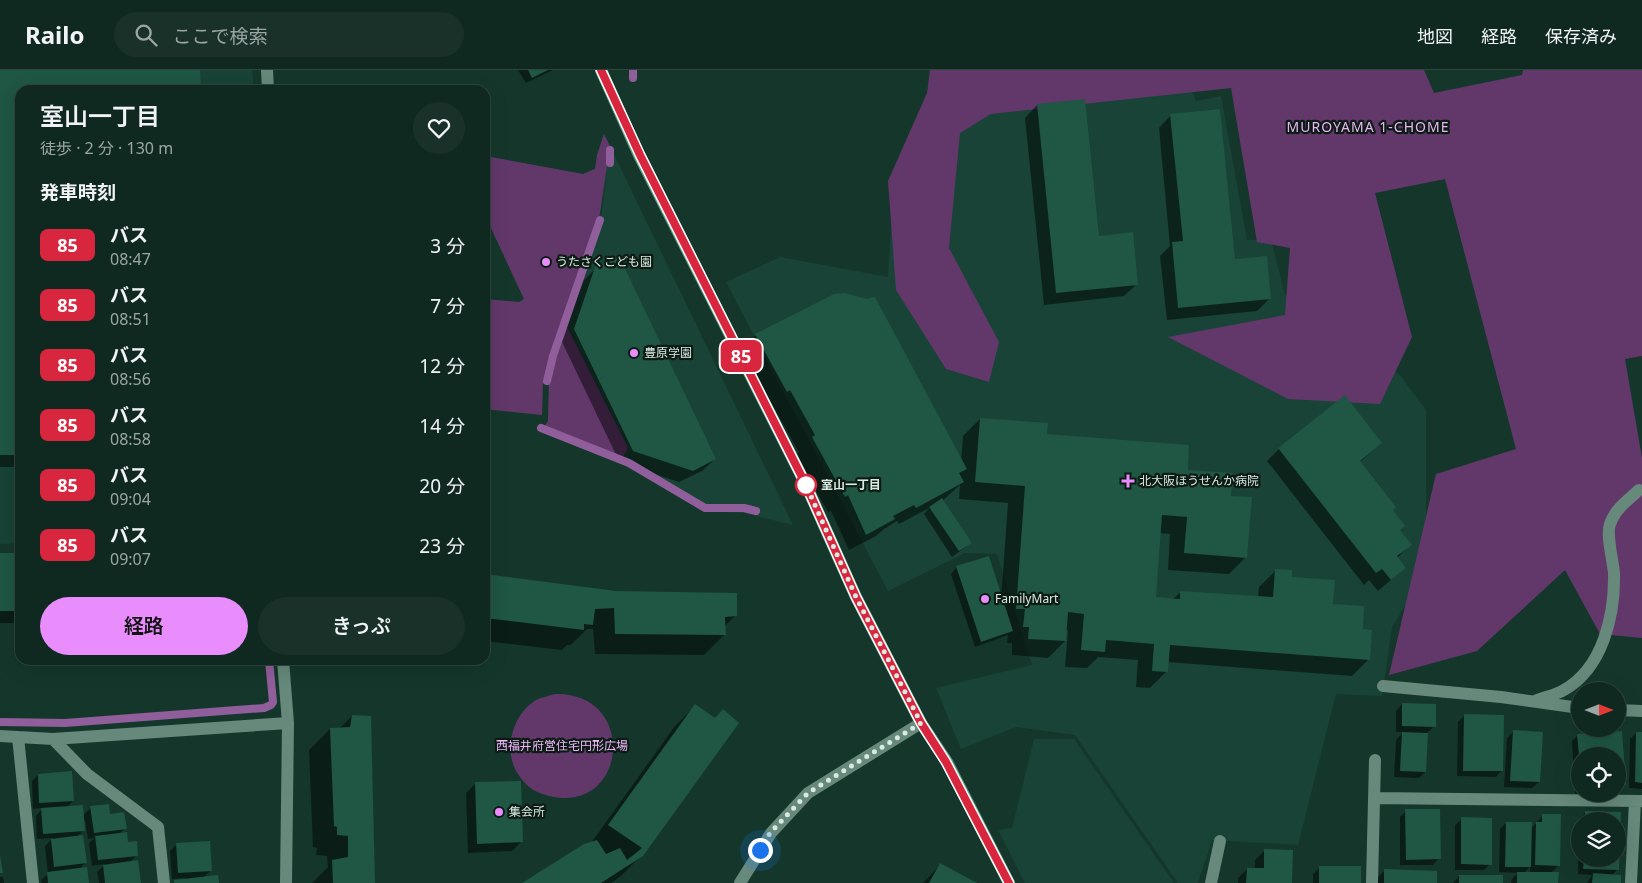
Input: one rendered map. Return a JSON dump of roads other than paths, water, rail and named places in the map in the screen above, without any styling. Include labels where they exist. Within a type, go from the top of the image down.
[{"type":"street","points":[[267,70],[268,85]]},
{"type":"street","points":[[602,70],[640,155],[806,485],[856,597],[921,723],[946,762],[1009,883]]},
{"type":"street","points":[[1535,701],[1564,691],[1579,679],[1594,662],[1608,629],[1612,606],[1614,574],[1609,526],[1619,507],[1639,490]]},
{"type":"street","points":[[283,665],[288,723],[286,883]]},
{"type":"street","points":[[1383,686],[1535,701],[1571,707]]},
{"type":"street","points":[[1626,710],[1642,711]]},
{"type":"street","points":[[0,736],[53,739],[288,723]]},
{"type":"street","points":[[740,883],[770,833],[808,793],[921,723]]},
{"type":"street","points":[[18,737],[33,883]]},
{"type":"street","points":[[53,739],[87,774],[158,827],[164,883]]},
{"type":"street","points":[[1372,883],[1375,760]]},
{"type":"street","points":[[1375,798],[1638,801],[1631,883]]},
{"type":"street","points":[[1211,883],[1220,841]]},
{"type":"waterway","points":[[633,70],[633,78]]},
{"type":"waterway","points":[[610,150],[610,163]]},
{"type":"waterway","points":[[547,381],[553,356],[600,220]]},
{"type":"waterway","points":[[541,428],[629,463],[705,508],[744,508],[756,511]]},
{"type":"waterway","points":[[0,722],[65,723],[264,708],[273,702],[269,665]]},
{"type":"place","name":"うたさくこども園","points":[[546,262]]},
{"type":"place","name":"豊原学園","points":[[634,353]]},
{"type":"place","name":"北大阪ほうせんか病院","points":[[1128,481]]},
{"type":"place","name":"室山一丁目","points":[[806,485]]},
{"type":"place","name":"FamilyMart","points":[[985,599]]},
{"type":"place","name":"集会所","points":[[499,812]]},
{"type":"district","name":"MUROYAMA 1-CHOME","points":[[1368,127]]},
{"type":"park label","name":"西福井府営住宅円形広場","points":[[562,746]]}]
